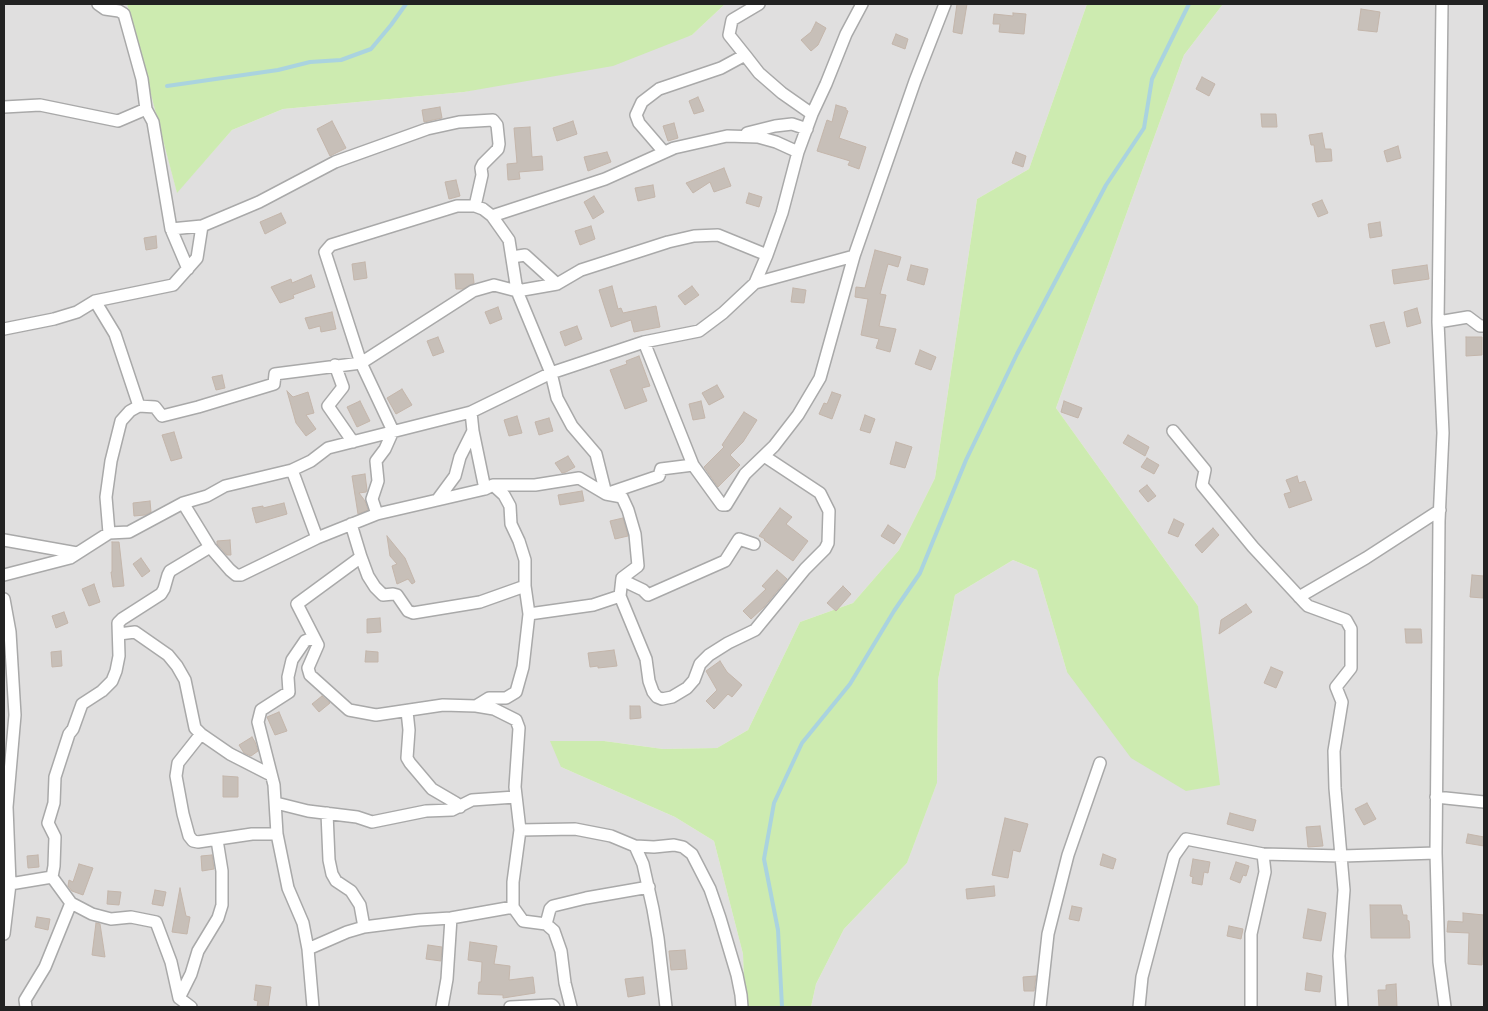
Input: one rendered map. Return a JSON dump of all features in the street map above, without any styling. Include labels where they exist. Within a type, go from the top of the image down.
[{"type":"street","points":[[98,4],[105,9],[119,10],[124,14],[142,79],[146,109],[152,122],[171,229],[188,269]]},
{"type":"street","points":[[759,4],[732,20],[729,35],[759,73],[782,93],[812,114]]},
{"type":"street","points":[[4,575],[70,558],[109,533],[129,532],[182,502],[207,496],[225,486],[292,470],[311,461],[328,448],[471,412],[551,372],[644,342],[699,331],[723,313],[755,283],[782,213],[806,129],[846,34],[862,4]]},
{"type":"street","points":[[644,342],[693,465],[723,506],[726,505],[745,474],[774,446],[798,415],[820,378],[854,256],[911,91],[945,4]]},
{"type":"street","points":[[1442,4],[1438,322],[1443,433],[1440,510],[1436,853],[1439,962],[1445,1007]]},
{"type":"street","points":[[664,152],[639,123],[636,115],[642,102],[659,89],[720,68],[745,55]]},
{"type":"street","points":[[4,107],[40,105],[118,121],[146,109]]},
{"type":"street","points":[[171,229],[202,226],[259,202],[335,162],[427,129],[459,122],[492,120],[497,125],[499,144],[498,149],[481,168],[482,175],[475,206]]},
{"type":"street","points":[[492,216],[605,179],[674,148],[774,126],[792,124],[806,129]]},
{"type":"street","points":[[740,135],[776,142],[798,152]]},
{"type":"street","points":[[377,514],[372,499],[378,481],[376,461],[385,449],[392,431],[361,363],[325,255],[327,248],[331,245],[457,206],[475,206],[484,208],[509,240],[557,284]]},
{"type":"street","points":[[4,329],[54,320],[77,312],[95,301],[173,285],[198,255],[202,226]]},
{"type":"street","points":[[109,533],[106,497],[111,460],[121,421],[130,411],[139,406],[155,407],[162,416],[274,384],[275,374],[361,363],[473,291],[494,285],[517,292],[557,284],[581,270],[637,250],[694,236],[718,235],[767,255]]},
{"type":"street","points":[[509,240],[517,292],[551,372],[557,398],[572,426],[596,454],[606,494]]},
{"type":"street","points":[[512,257],[526,256]]},
{"type":"street","points":[[755,283],[854,256]]},
{"type":"street","points":[[95,301],[115,334],[139,406]]},
{"type":"street","points":[[1438,322],[1468,317],[1480,326],[1484,326]]},
{"type":"street","points":[[335,365],[343,387],[328,406],[353,442]]},
{"type":"street","points":[[471,412],[473,431],[489,487],[504,495],[510,506],[511,524],[525,560],[525,586],[529,614],[524,667],[516,692],[506,698],[489,698],[476,706]]},
{"type":"street","points":[[1173,430],[1205,470],[1202,485],[1253,547],[1308,606],[1346,620],[1351,629],[1351,668],[1336,687],[1342,702],[1334,751],[1335,788],[1344,890],[1339,956],[1342,1007]]},
{"type":"street","points":[[438,499],[452,483],[460,457],[473,431]]},
{"type":"street","points":[[182,502],[210,547],[230,570],[236,575],[241,575],[318,538],[377,514],[489,487],[535,485],[579,478],[606,494],[622,497],[628,510],[634,534],[638,566],[622,578],[620,596],[646,659],[653,692],[662,699],[672,697],[687,688],[694,680],[700,664],[710,655],[728,643],[756,630],[825,549],[828,543],[829,510],[820,492],[764,456]]},
{"type":"street","points":[[606,494],[660,476],[661,469],[693,465]]},
{"type":"street","points":[[292,470],[318,538]]},
{"type":"street","points":[[1299,597],[1366,558],[1440,510]]},
{"type":"street","points":[[352,524],[361,557],[374,587],[383,594],[397,595],[408,611],[413,613],[480,602],[525,586]]},
{"type":"street","points":[[622,580],[643,590],[648,595],[725,561],[739,539],[754,544]]},
{"type":"street","points":[[4,540],[77,553]]},
{"type":"street","points":[[191,1007],[179,998],[171,962],[156,922],[131,917],[111,919],[92,914],[71,903],[52,877],[55,837],[48,823],[54,803],[55,778],[69,734],[73,729],[82,704],[107,686],[112,681],[116,671],[119,656],[118,623],[161,594],[170,571],[210,547]]},
{"type":"street","points":[[361,557],[297,604],[318,645],[308,668],[310,675],[349,710],[376,715],[443,705],[476,706],[494,709],[516,720],[519,724],[514,773],[515,798],[520,830],[513,882],[513,907],[523,921],[546,924],[554,932],[561,951],[565,983],[571,1007]]},
{"type":"street","points":[[529,614],[593,605],[620,596]]},
{"type":"street","points":[[4,599],[10,632],[14,715],[7,807],[10,884],[4,934]]},
{"type":"street","points":[[119,634],[135,632],[168,655],[177,666],[185,680],[196,728],[200,734],[230,754],[271,775]]},
{"type":"street","points":[[313,1007],[308,949],[303,923],[288,888],[277,834],[276,803],[271,775],[258,722],[261,710],[289,692],[288,677],[292,660],[305,641],[314,637]]},
{"type":"street","points":[[407,711],[409,730],[407,758],[432,789],[460,808]]},
{"type":"street","points":[[200,734],[178,763],[176,776],[177,789],[189,836],[193,841],[198,842],[252,834],[277,834]]},
{"type":"street","points":[[1040,1007],[1048,934],[1068,855],[1100,763]]},
{"type":"street","points":[[1436,797],[1484,802]]},
{"type":"street","points":[[276,803],[357,817],[372,822],[418,813],[460,808],[472,800],[515,798]]},
{"type":"street","points":[[327,813],[329,860],[332,874],[336,881],[351,891],[360,906],[364,927]]},
{"type":"street","points":[[520,830],[575,829],[611,836],[635,846],[654,848],[674,845],[683,847],[692,854],[710,889],[720,918],[741,995],[742,1007]]},
{"type":"street","points":[[1139,1007],[1142,977],[1174,856],[1186,838],[1263,854],[1342,856],[1436,853]]},
{"type":"street","points":[[179,998],[191,974],[198,951],[218,918],[222,905],[222,871],[217,840]]},
{"type":"street","points":[[635,846],[649,887],[658,938],[666,1007]]},
{"type":"street","points":[[1251,1007],[1251,934],[1264,872],[1263,854]]},
{"type":"street","points":[[10,884],[52,877]]},
{"type":"street","points":[[546,924],[550,909],[553,906],[649,887]]},
{"type":"street","points":[[26,1007],[25,1000],[45,967],[71,903]]},
{"type":"street","points":[[308,949],[347,932],[364,927],[451,918],[513,907]]},
{"type":"street","points":[[442,1007],[447,979],[451,918]]},
{"type":"street","points":[[516,1007],[552,1005],[554,1007]]},
{"type":"shaded area","points":[[4,4],[127,4],[177,192],[232,130],[283,109],[464,92],[692,35],[725,4],[1087,4],[1029,169],[977,199],[935,478],[899,550],[853,603],[800,622],[748,730],[717,748],[663,749],[604,741],[561,767],[675,817],[714,841],[743,954],[745,1007],[4,1007]]},
{"type":"shaded area","points":[[1223,4],[1484,4],[1484,1007],[811,1007],[816,984],[844,929],[907,863],[937,783],[938,680],[955,595],[1013,560],[1037,570],[1067,672],[1198,606],[1056,408],[1184,55]]},
{"type":"green space","points":[[127,4],[725,4],[692,35],[613,66],[464,92],[283,109],[232,130],[177,193]]},
{"type":"green space","points":[[1087,4],[1223,4],[1184,55],[1056,408],[1198,606],[1220,785],[1186,791],[1131,758],[1067,672],[1037,570],[1013,560],[955,595],[938,680],[937,783],[907,863],[844,929],[816,984],[811,1007],[745,1007],[743,954],[714,841],[675,817],[561,767],[550,741],[604,741],[663,749],[717,748],[748,730],[800,622],[853,603],[899,550],[935,478],[977,199],[1029,169]]},
{"type":"building","points":[[957,4],[967,4],[962,34],[953,32]]},
{"type":"building","points":[[1361,9],[1380,12],[1377,32],[1358,30]]},
{"type":"building","points":[[1013,13],[1026,14],[1024,34],[999,32],[1000,24],[993,24],[994,14],[1013,16]]},
{"type":"building","points":[[816,22],[826,28],[818,45],[811,51],[801,40],[811,32]]},
{"type":"building","points":[[896,34],[908,39],[905,49],[892,44]]},
{"type":"building","points":[[1202,77],[1215,84],[1209,96],[1196,89]]},
{"type":"building","points":[[698,97],[704,111],[694,114],[689,101]]},
{"type":"building","points":[[836,105],[846,108],[848,111],[839,138],[866,147],[859,169],[848,165],[850,161],[817,151],[827,120],[832,122]]},
{"type":"building","points":[[440,107],[442,118],[424,122],[422,110]]},
{"type":"building","points":[[1261,114],[1276,114],[1277,127],[1262,127]]},
{"type":"building","points":[[332,121],[346,148],[330,156],[317,129]]},
{"type":"building","points":[[573,121],[577,134],[557,141],[553,128]]},
{"type":"building","points":[[674,123],[678,138],[668,141],[663,126]]},
{"type":"building","points":[[530,127],[532,157],[542,156],[543,170],[519,172],[520,179],[508,180],[507,164],[517,163],[514,128]]},
{"type":"building","points":[[1322,133],[1325,149],[1331,149],[1332,161],[1316,162],[1314,145],[1311,145],[1309,135]]},
{"type":"building","points":[[1398,146],[1401,158],[1387,162],[1384,151]]},
{"type":"building","points":[[607,152],[611,162],[588,171],[584,157]]},
{"type":"building","points":[[1016,152],[1026,156],[1023,167],[1012,163]]},
{"type":"building","points":[[724,168],[731,186],[714,192],[710,182],[693,193],[686,183]]},
{"type":"building","points":[[456,180],[460,196],[449,199],[445,182]]},
{"type":"building","points":[[653,185],[655,197],[638,201],[635,188]]},
{"type":"building","points":[[749,193],[762,197],[759,207],[746,203]]},
{"type":"building","points":[[594,196],[604,212],[593,219],[584,202]]},
{"type":"building","points":[[1322,200],[1328,213],[1318,217],[1312,204]]},
{"type":"building","points":[[281,213],[286,223],[265,234],[260,222]]},
{"type":"building","points":[[1380,222],[1382,236],[1370,238],[1368,224]]},
{"type":"building","points":[[591,226],[595,239],[580,245],[575,231]]},
{"type":"building","points":[[156,236],[157,248],[146,250],[144,238]]},
{"type":"building","points":[[875,250],[901,257],[898,267],[888,264],[880,294],[886,295],[879,326],[896,329],[890,352],[876,348],[879,339],[861,335],[868,299],[855,297],[856,287],[865,288]]},
{"type":"building","points":[[365,262],[367,278],[354,280],[352,264]]},
{"type":"building","points":[[911,265],[928,269],[924,285],[907,280]]},
{"type":"building","points":[[1427,265],[1429,279],[1394,284],[1392,270]]},
{"type":"building","points":[[455,274],[473,274],[474,283],[463,289],[456,289]]},
{"type":"building","points":[[311,275],[315,287],[293,295],[294,298],[280,303],[271,287],[291,279],[292,283]]},
{"type":"building","points":[[612,286],[618,309],[621,308],[623,313],[656,306],[660,327],[634,332],[631,320],[611,327],[599,290]]},
{"type":"building","points":[[692,286],[699,295],[685,305],[678,296]]},
{"type":"building","points":[[793,288],[806,290],[804,303],[791,302]]},
{"type":"building","points":[[498,307],[502,319],[490,324],[485,312]]},
{"type":"building","points":[[1417,308],[1421,323],[1407,327],[1404,312]]},
{"type":"building","points":[[332,312],[336,329],[321,332],[320,326],[309,329],[305,318]]},
{"type":"building","points":[[1384,322],[1390,343],[1376,347],[1370,325]]},
{"type":"building","points":[[577,326],[582,339],[565,346],[560,332]]},
{"type":"building","points":[[438,337],[444,352],[433,356],[427,341]]},
{"type":"building","points":[[1466,337],[1482,337],[1482,355],[1466,356]]},
{"type":"building","points":[[920,350],[936,357],[931,370],[915,364]]},
{"type":"building","points":[[639,356],[650,386],[642,388],[647,401],[625,409],[610,370],[627,364],[626,361]]},
{"type":"building","points":[[222,375],[225,388],[216,390],[212,377]]},
{"type":"building","points":[[717,385],[724,397],[709,405],[702,393]]},
{"type":"building","points":[[402,389],[412,405],[396,414],[387,398]]},
{"type":"building","points":[[287,391],[293,397],[308,392],[314,413],[306,415],[316,429],[306,436],[296,423]]},
{"type":"building","points":[[832,392],[841,395],[832,419],[819,414],[824,403],[827,404]]},
{"type":"building","points":[[360,401],[370,421],[357,427],[347,407]]},
{"type":"building","points":[[701,401],[705,418],[693,420],[689,404]]},
{"type":"building","points":[[1064,401],[1082,408],[1078,418],[1061,412]]},
{"type":"building","points":[[744,412],[757,420],[743,442],[730,455],[740,465],[718,487],[704,467],[724,447],[722,445]]},
{"type":"building","points":[[865,415],[875,419],[870,433],[860,430]]},
{"type":"building","points":[[517,416],[522,433],[509,436],[504,420]]},
{"type":"building","points":[[549,418],[553,431],[539,435],[535,422]]},
{"type":"building","points":[[174,432],[182,458],[171,461],[162,435]]},
{"type":"building","points":[[1128,435],[1149,447],[1145,456],[1123,443]]},
{"type":"building","points":[[896,442],[912,447],[905,468],[890,464]]},
{"type":"building","points":[[568,456],[575,467],[562,473],[555,463]]},
{"type":"building","points":[[1147,458],[1159,465],[1154,474],[1141,467]]},
{"type":"building","points":[[365,474],[367,490],[366,492],[359,493],[365,501],[368,510],[358,514],[352,476]]},
{"type":"building","points":[[1297,476],[1299,483],[1305,481],[1312,500],[1289,508],[1284,494],[1291,492],[1286,480]]},
{"type":"building","points":[[1147,485],[1156,496],[1148,502],[1139,491]]},
{"type":"building","points":[[582,491],[584,501],[560,505],[558,495]]},
{"type":"building","points":[[150,501],[151,512],[145,515],[134,516],[133,503]]},
{"type":"building","points":[[284,503],[287,514],[256,523],[252,508],[263,506],[263,508]]},
{"type":"building","points":[[780,508],[792,517],[786,524],[808,541],[793,561],[759,536]]},
{"type":"building","points":[[623,518],[628,536],[615,539],[610,521]]},
{"type":"building","points":[[1174,519],[1184,524],[1178,537],[1168,533]]},
{"type":"building","points":[[888,525],[901,534],[894,544],[881,536]]},
{"type":"building","points":[[1213,528],[1219,535],[1202,553],[1195,545]]},
{"type":"building","points":[[387,536],[405,558],[415,582],[412,584],[408,579],[397,584],[392,566],[397,564],[390,556]]},
{"type":"building","points":[[230,540],[231,555],[227,555],[217,544],[217,541]]},
{"type":"building","points":[[112,542],[119,542],[124,586],[113,587],[111,572]]},
{"type":"building","points":[[141,558],[150,571],[142,577],[133,564]]},
{"type":"building","points":[[777,570],[787,579],[764,607],[751,619],[743,611],[766,589],[762,586]]},
{"type":"building","points":[[1472,575],[1484,576],[1483,598],[1470,597]]},
{"type":"building","points":[[94,584],[100,602],[89,606],[82,589]]},
{"type":"building","points":[[843,586],[851,594],[836,611],[827,603]]},
{"type":"building","points":[[1246,604],[1252,612],[1219,634],[1221,620]]},
{"type":"building","points":[[64,612],[68,623],[56,628],[52,616]]},
{"type":"building","points":[[380,618],[381,632],[367,633],[367,619]]},
{"type":"building","points":[[1405,629],[1421,629],[1422,643],[1406,643]]},
{"type":"building","points":[[614,650],[617,666],[590,667],[588,653]]},
{"type":"building","points":[[61,651],[62,666],[52,667],[51,652]]},
{"type":"building","points":[[366,651],[378,652],[378,662],[365,662]]},
{"type":"building","points":[[720,661],[727,672],[742,685],[732,697],[728,694],[714,709],[706,701],[717,690],[706,671]]},
{"type":"building","points":[[1271,667],[1283,672],[1276,688],[1264,683]]},
{"type":"building","points":[[322,696],[330,703],[319,712],[312,704]]},
{"type":"building","points":[[630,706],[640,706],[641,718],[630,719]]},
{"type":"building","points":[[279,712],[287,731],[275,735],[267,717]]},
{"type":"building","points":[[252,737],[258,751],[251,756],[244,753],[239,745]]},
{"type":"building","points":[[223,776],[238,777],[238,797],[223,797]]},
{"type":"building","points":[[1367,803],[1376,819],[1364,825],[1355,809]]},
{"type":"building","points":[[1230,813],[1256,820],[1253,831],[1227,824]]},
{"type":"building","points":[[1005,818],[1028,824],[1020,852],[1013,850],[1008,878],[992,875]]},
{"type":"building","points":[[1320,826],[1323,846],[1308,847],[1306,827]]},
{"type":"building","points":[[1468,834],[1484,837],[1484,846],[1466,843]]},
{"type":"building","points":[[1103,854],[1116,859],[1113,869],[1100,865]]},
{"type":"building","points":[[38,855],[39,867],[28,868],[27,856]]},
{"type":"building","points":[[212,855],[214,869],[202,871],[201,856]]},
{"type":"building","points":[[1193,859],[1210,862],[1208,873],[1204,872],[1202,885],[1192,883],[1193,877],[1190,876]]},
{"type":"building","points":[[1236,862],[1249,866],[1246,876],[1243,875],[1240,883],[1230,879]]},
{"type":"building","points":[[79,864],[93,868],[83,895],[72,891],[68,886],[69,880],[73,882]]},
{"type":"building","points":[[994,886],[995,896],[967,899],[966,889]]},
{"type":"building","points":[[180,888],[186,916],[190,917],[187,934],[172,932]]},
{"type":"building","points":[[155,890],[166,892],[163,906],[152,904]]},
{"type":"building","points":[[108,891],[121,892],[119,905],[107,904]]},
{"type":"building","points":[[1370,905],[1401,905],[1403,915],[1407,915],[1407,920],[1409,921],[1410,938],[1371,938]]},
{"type":"building","points":[[1072,906],[1082,908],[1079,921],[1069,919]]},
{"type":"building","points":[[1308,909],[1326,913],[1321,941],[1303,938]]},
{"type":"building","points":[[1463,913],[1484,915],[1482,965],[1468,964],[1469,933],[1447,932],[1448,921],[1463,922]]},
{"type":"building","points":[[37,917],[50,919],[48,930],[35,927]]},
{"type":"building","points":[[96,923],[100,924],[105,957],[92,955]]},
{"type":"building","points":[[1229,926],[1243,929],[1241,939],[1227,936]]},
{"type":"building","points":[[470,942],[497,946],[494,964],[510,966],[509,980],[533,977],[535,993],[503,998],[503,995],[478,994],[482,962],[468,960]]},
{"type":"building","points":[[428,945],[442,947],[441,961],[426,959]]},
{"type":"building","points":[[685,950],[687,969],[671,970],[669,951]]},
{"type":"building","points":[[1307,973],[1322,976],[1320,992],[1305,990]]},
{"type":"building","points":[[1036,976],[1034,991],[1024,991],[1023,977]]},
{"type":"building","points":[[643,977],[645,994],[628,997],[625,979]]},
{"type":"building","points":[[1396,984],[1397,1007],[1379,1007],[1378,990],[1386,990],[1386,985]]},
{"type":"building","points":[[256,985],[271,987],[268,1007],[257,1007],[258,1001],[254,1000]]},
{"type":"waterway","points":[[167,86],[278,70],[310,62],[341,60],[371,49],[406,4]]},
{"type":"waterway","points":[[782,1007],[778,930],[764,859],[774,803],[802,743],[850,684],[894,611],[920,573],[966,460],[1017,354],[1106,185],[1144,128],[1152,79],[1189,4]]}]
